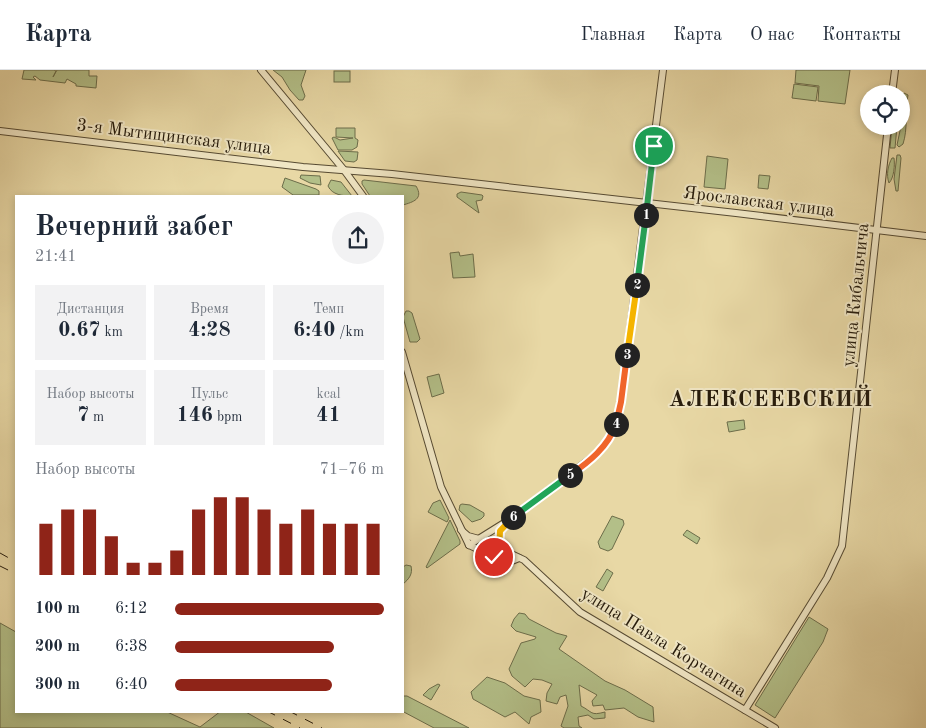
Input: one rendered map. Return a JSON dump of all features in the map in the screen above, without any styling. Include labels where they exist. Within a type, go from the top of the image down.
[{"type":"street","points":[[261,70],[344,170],[362,195]]},
{"type":"street","points":[[469,545],[510,520],[590,460],[611,436],[618,420],[663,70]]},
{"type":"street","points":[[893,85],[894,70]]},
{"type":"street","name":"3-я Мытищинская улица","points":[[0,131],[247,160],[647,203]]},
{"type":"street","name":"улица Кибальчича","points":[[748,712],[827,578],[842,546],[887,135]]},
{"type":"street","name":"Ярославская улица","points":[[647,203],[926,236]]},
{"type":"street","points":[[404,359],[441,487],[469,545],[507,563],[519,558]]},
{"type":"street","points":[[494,557],[499,554],[500,531],[510,520]]},
{"type":"street","name":"улица Павла Корчагина","points":[[461,530],[468,536],[519,558],[539,573],[580,612],[774,728]]},
{"type":"street","points":[[476,548],[474,543],[477,540]]},
{"type":"green space","points":[[24,70],[54,70],[56,71],[53,77],[57,70],[89,70],[89,76],[97,76],[96,88],[76,86],[76,84],[67,79],[65,83],[40,80],[35,76],[33,77],[36,80],[22,79]]},
{"type":"green space","points":[[273,70],[306,70],[301,85],[305,96],[303,100],[299,100],[282,77]]},
{"type":"green space","points":[[796,70],[850,70],[845,104],[818,101],[819,86],[795,83]]},
{"type":"green space","points":[[334,71],[350,71],[350,82],[334,82]]},
{"type":"green space","points":[[794,84],[818,87],[816,101],[792,98]]},
{"type":"green space","points":[[336,128],[355,128],[355,138],[358,140],[357,147],[352,150],[338,150],[332,138],[340,140],[353,138],[336,137]]},
{"type":"green space","points":[[891,135],[896,135],[895,148],[890,148]]},
{"type":"green space","points":[[899,135],[904,135],[903,144],[899,147],[897,145]]},
{"type":"green space","points":[[338,151],[358,152],[357,160],[354,162],[345,161]]},
{"type":"green space","points":[[897,155],[900,155],[901,158],[898,191],[896,191],[894,179]]},
{"type":"green space","points":[[707,156],[728,159],[725,189],[704,187]]},
{"type":"green space","points":[[892,158],[894,158],[894,171],[889,183],[888,170]]},
{"type":"green space","points":[[301,175],[320,176],[321,185],[310,183],[300,178]]},
{"type":"green space","points":[[759,175],[770,176],[768,189],[758,188]]},
{"type":"green space","points":[[285,178],[316,189],[319,191],[319,195],[293,195],[282,187]]},
{"type":"green space","points":[[331,180],[341,182],[351,195],[335,193],[328,186]]},
{"type":"green space","points":[[362,181],[416,186],[419,194],[414,201],[404,205],[404,195],[369,195]]},
{"type":"green space","points":[[461,192],[483,196],[482,200],[476,201],[479,213],[457,197],[457,194]]},
{"type":"green space","points":[[459,252],[460,256],[473,254],[475,277],[453,278],[450,253]]},
{"type":"green space","points":[[406,311],[412,313],[420,339],[417,342],[410,342],[404,315]]},
{"type":"green space","points":[[439,374],[444,393],[432,397],[427,377]]},
{"type":"green space","points":[[744,420],[745,429],[729,432],[727,422]]},
{"type":"green space","points":[[440,500],[449,518],[447,522],[428,512],[433,503]]},
{"type":"green space","points":[[462,504],[470,505],[484,513],[484,516],[472,522],[459,510]]},
{"type":"green space","points":[[612,516],[623,520],[624,524],[612,549],[608,551],[600,548],[598,542]]},
{"type":"green space","points":[[450,520],[460,544],[427,568],[426,567]]},
{"type":"green space","points":[[687,530],[700,538],[697,544],[683,535]]},
{"type":"green space","points":[[404,566],[411,566],[411,574],[404,583]]},
{"type":"green space","points":[[607,569],[613,573],[603,591],[596,587]]},
{"type":"green space","points":[[519,613],[525,614],[529,619],[556,633],[567,636],[559,649],[605,681],[625,690],[653,707],[654,722],[638,717],[624,708],[605,710],[603,705],[593,706],[592,701],[597,695],[579,685],[581,706],[592,713],[605,712],[605,718],[594,719],[588,715],[578,717],[579,726],[582,728],[564,728],[561,726],[568,706],[566,695],[560,697],[557,704],[546,701],[547,693],[552,684],[533,679],[525,687],[512,676],[509,669],[521,643],[536,637],[516,631],[511,626]]},
{"type":"green space","points":[[809,617],[828,629],[823,642],[775,718],[755,705]]},
{"type":"green space","points":[[0,623],[15,631],[15,713],[169,713],[200,727],[218,713],[248,713],[274,728],[0,728]]},
{"type":"green space","points":[[487,677],[505,683],[524,696],[540,700],[541,712],[531,717],[529,724],[515,712],[505,717],[473,699],[471,692]]},
{"type":"green space","points":[[438,684],[440,685],[431,700],[423,695],[429,689]]},
{"type":"green space","points":[[404,696],[469,728],[434,728],[404,712]]},
{"type":"railway","points":[[0,553],[15,561]]},
{"type":"railway","points":[[0,566],[15,574]]},
{"type":"railway","points":[[271,713],[300,728]]},
{"type":"railway","points":[[293,713],[322,728]]},
{"type":"district","name":"АЛЕКСЕЕВСКИЙ","points":[[771,398]]},
{"type":"route","points":[[494,557],[498,556],[500,552],[499,536],[502,528],[598,453],[615,428],[621,402],[654,146]]}]
